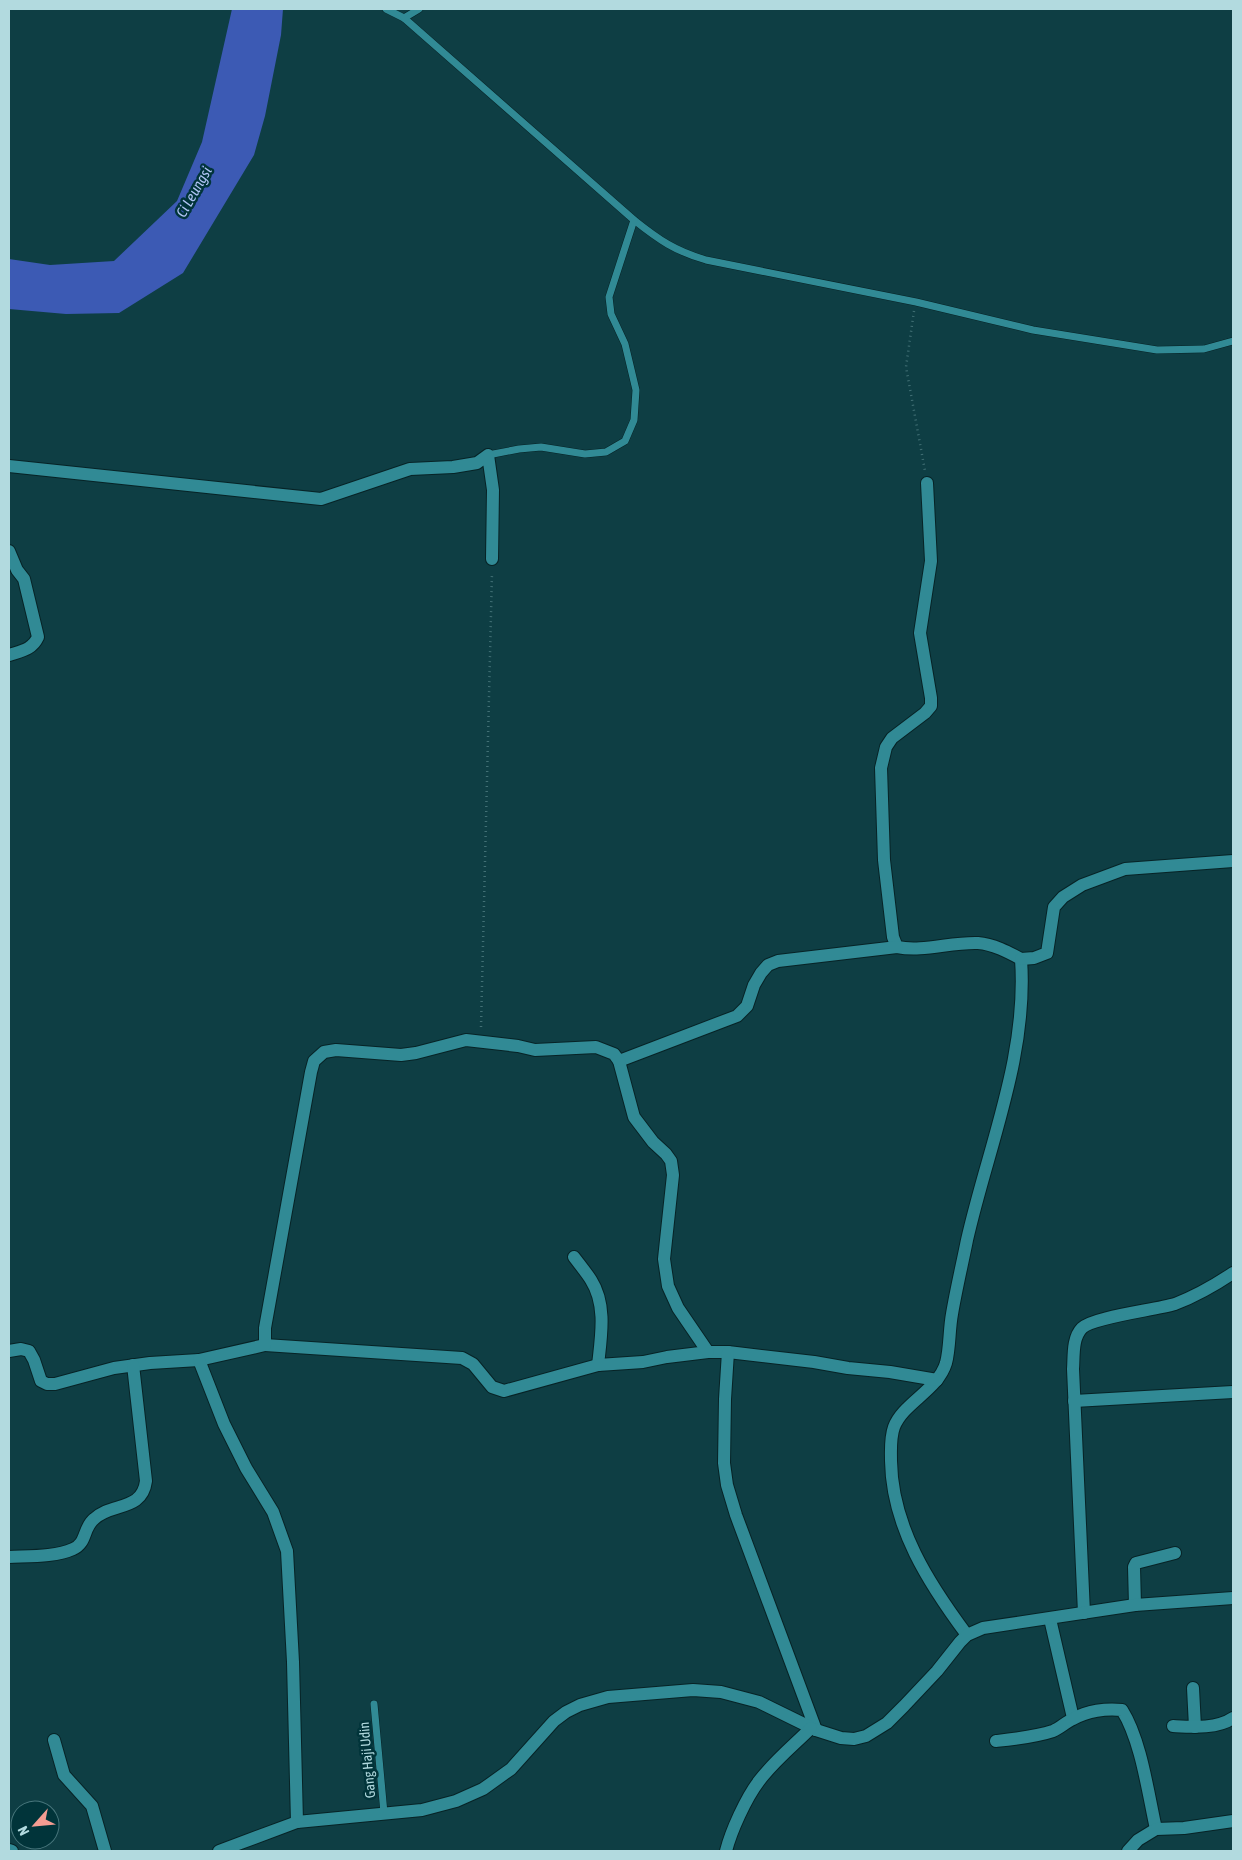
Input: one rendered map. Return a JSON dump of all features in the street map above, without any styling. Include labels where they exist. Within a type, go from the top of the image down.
[{"type":"street","points":[[9,466],[322,499],[410,469],[453,467],[477,462],[488,455],[493,490],[492,559]]},
{"type":"street","points":[[896,947],[893,937],[884,860],[881,768],[886,747],[892,738],[925,713],[931,706],[920,633],[931,560],[927,482]]},
{"type":"street","points":[[9,551],[17,570],[24,579],[38,637],[35,644],[28,649],[9,655]]},
{"type":"street","points":[[619,1061],[737,1016],[747,1006],[761,973],[768,965],[778,961],[896,947],[909,949],[978,943],[1008,952],[1021,959],[1034,958],[1047,953],[1054,908],[1062,897],[1082,885],[1125,869],[1233,860]]},
{"type":"street","points":[[967,1635],[931,1585],[900,1518],[892,1471],[891,1440],[894,1427],[904,1412],[937,1380],[946,1364],[952,1314],[967,1239],[1016,1054],[1023,998],[1021,959]]},
{"type":"street","points":[[265,1345],[265,1328],[289,1187],[314,1061],[324,1052],[336,1050],[401,1055],[416,1054],[456,1041],[473,1040],[535,1050],[596,1047],[614,1054],[619,1061],[634,1117],[653,1142],[671,1161],[673,1175],[664,1259],[668,1286],[678,1308],[708,1352]]},
{"type":"street","points":[[574,1257],[590,1278],[601,1306],[598,1365]]},
{"type":"street","points":[[1084,1613],[1074,1401],[1073,1369],[1075,1339],[1081,1328],[1092,1321],[1156,1309],[1176,1303],[1194,1296],[1233,1273]]},
{"type":"street","points":[[9,1351],[21,1349],[30,1352],[41,1381],[51,1384],[133,1365],[199,1360],[265,1345],[462,1358],[473,1364],[492,1387],[504,1391],[598,1365],[643,1362],[708,1352],[728,1352],[890,1372],[937,1380]]},
{"type":"street","points":[[728,1352],[725,1392],[724,1463],[727,1485],[736,1515],[814,1729]]},
{"type":"street","points":[[199,1360],[224,1424],[246,1468],[273,1512],[287,1550],[298,1822]]},
{"type":"street","points":[[9,1557],[63,1553],[75,1549],[82,1543],[87,1527],[94,1518],[140,1498],[146,1481],[133,1365]]},
{"type":"street","points":[[1074,1401],[1233,1392]]},
{"type":"street","points":[[1135,1605],[1134,1567],[1136,1563],[1175,1553]]},
{"type":"street","points":[[219,1851],[298,1822],[422,1810],[456,1801],[483,1789],[511,1770],[554,1721],[566,1712],[580,1705],[608,1697],[693,1690],[720,1692],[759,1702],[814,1729],[841,1738],[854,1739],[866,1736],[887,1723],[967,1635],[983,1628],[1135,1605],[1233,1598]]},
{"type":"street","points":[[1050,1618],[1073,1718]]},
{"type":"street","points":[[1193,1688],[1195,1727]]},
{"type":"street","points":[[996,1742],[1056,1730],[1073,1718],[1086,1713],[1113,1709],[1122,1710],[1127,1718],[1145,1777],[1156,1829]]},
{"type":"street","points":[[1173,1726],[1195,1727],[1223,1723],[1233,1718]]},
{"type":"street","points":[[726,1851],[740,1816],[759,1781],[814,1729]]},
{"type":"street","points":[[54,1740],[64,1775],[92,1806],[106,1851]]},
{"type":"street","points":[[1128,1851],[1138,1840],[1156,1829],[1184,1828],[1233,1821]]},
{"type":"lane","points":[[386,9],[404,18],[658,240],[684,254],[916,302],[1034,330],[1156,350],[1204,349],[1233,341]]},
{"type":"lane","points":[[404,18],[419,9]]},
{"type":"lane","points":[[488,455],[541,447],[585,454],[606,452],[625,441],[634,420],[636,390],[625,344],[611,314],[610,297],[634,220]]},
{"type":"lane","name":"Gang Haji Udin","points":[[374,1704],[384,1813]]},
{"type":"path","points":[[916,302],[906,366],[927,482]]},
{"type":"path","points":[[483,1042],[481,1015],[492,559]]},
{"type":"water","name":"Ci Leungsi","points":[[232,9],[283,9],[281,35],[265,116],[254,155],[183,273],[119,313],[66,314],[9,309],[9,259],[50,265],[114,261],[177,201],[202,142]]}]
